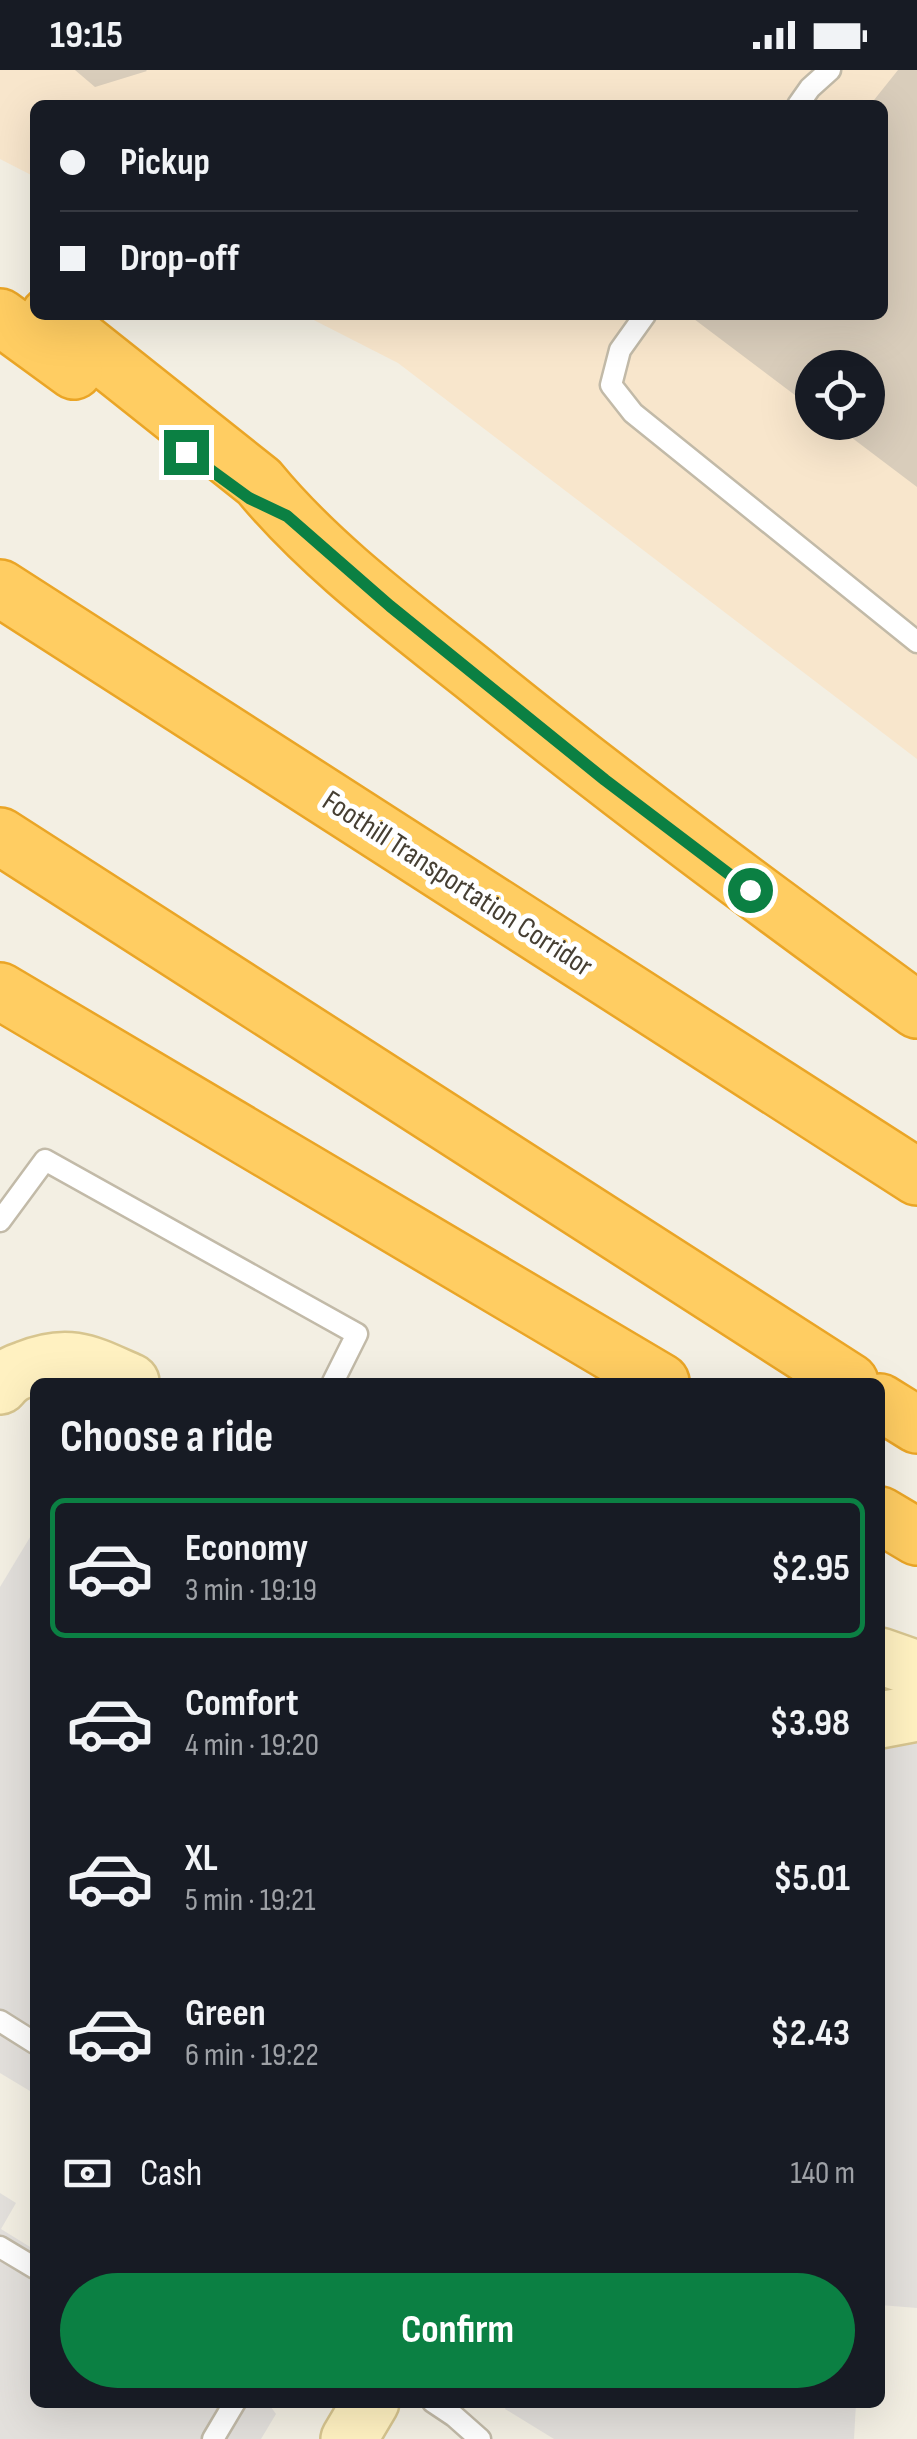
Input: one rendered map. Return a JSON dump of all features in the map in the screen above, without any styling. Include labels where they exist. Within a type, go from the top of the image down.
[{"type":"highway","points":[[0,277],[30,300]]},
{"type":"highway","points":[[0,318],[249,498],[287,516]]},
{"type":"highway","points":[[55,320],[259,482],[287,516],[390,606],[605,780],[917,1010]]},
{"type":"highway","name":"Foothill Transportation Corridor","points":[[0,588],[917,1177]]},
{"type":"highway","points":[[0,836],[844,1378]]},
{"type":"highway","points":[[0,991],[654,1378]]},
{"type":"highway","points":[[885,1405],[917,1425]]},
{"type":"highway","points":[[885,1517],[917,1537]]},
{"type":"main road","points":[[0,1386],[8,1376],[53,1358],[93,1365],[122,1378]]},
{"type":"main road","points":[[885,1658],[917,1669]]},
{"type":"main road","points":[[885,1719],[917,1713]]},
{"type":"main road","points":[[349,2439],[367,2408]]},
{"type":"lane","points":[[802,100],[830,70]]},
{"type":"lane","points":[[641,320],[620,350],[611,385],[633,413],[917,642]]},
{"type":"lane","points":[[0,1221],[45,1160],[357,1334],[336,1378]]},
{"type":"lane","points":[[0,2021],[30,2041]]},
{"type":"lane","points":[[0,2247],[30,2265]]},
{"type":"lane","points":[[212,2439],[231,2408]]},
{"type":"lane","points":[[442,2408],[480,2439]]},
{"type":"shaded area","points":[[0,70],[917,70],[917,759],[398,363],[314,320],[888,320],[888,100],[30,100],[30,174],[0,159]]},
{"type":"shaded area","points":[[30,1537],[30,2091],[0,2073],[0,1587]]},
{"type":"shaded area","points":[[917,1736],[917,2308],[885,2305],[885,1737]]},
{"type":"shaded area","points":[[0,2193],[16,2203],[1,2229],[30,2247],[30,2408],[272,2408],[276,2414],[261,2439],[0,2439]]},
{"type":"shaded area","points":[[856,2408],[854,2439],[554,2439],[505,2409]]},
{"type":"building","points":[[75,70],[146,70],[147,71],[95,87]]},
{"type":"building","points":[[898,70],[917,70],[917,487],[855,440],[885,440],[885,350],[795,350],[795,395],[695,320],[888,320],[888,100],[874,100]]},
{"type":"route","points":[[186,452],[249,498],[287,516],[390,606],[605,780],[750,890]]}]
